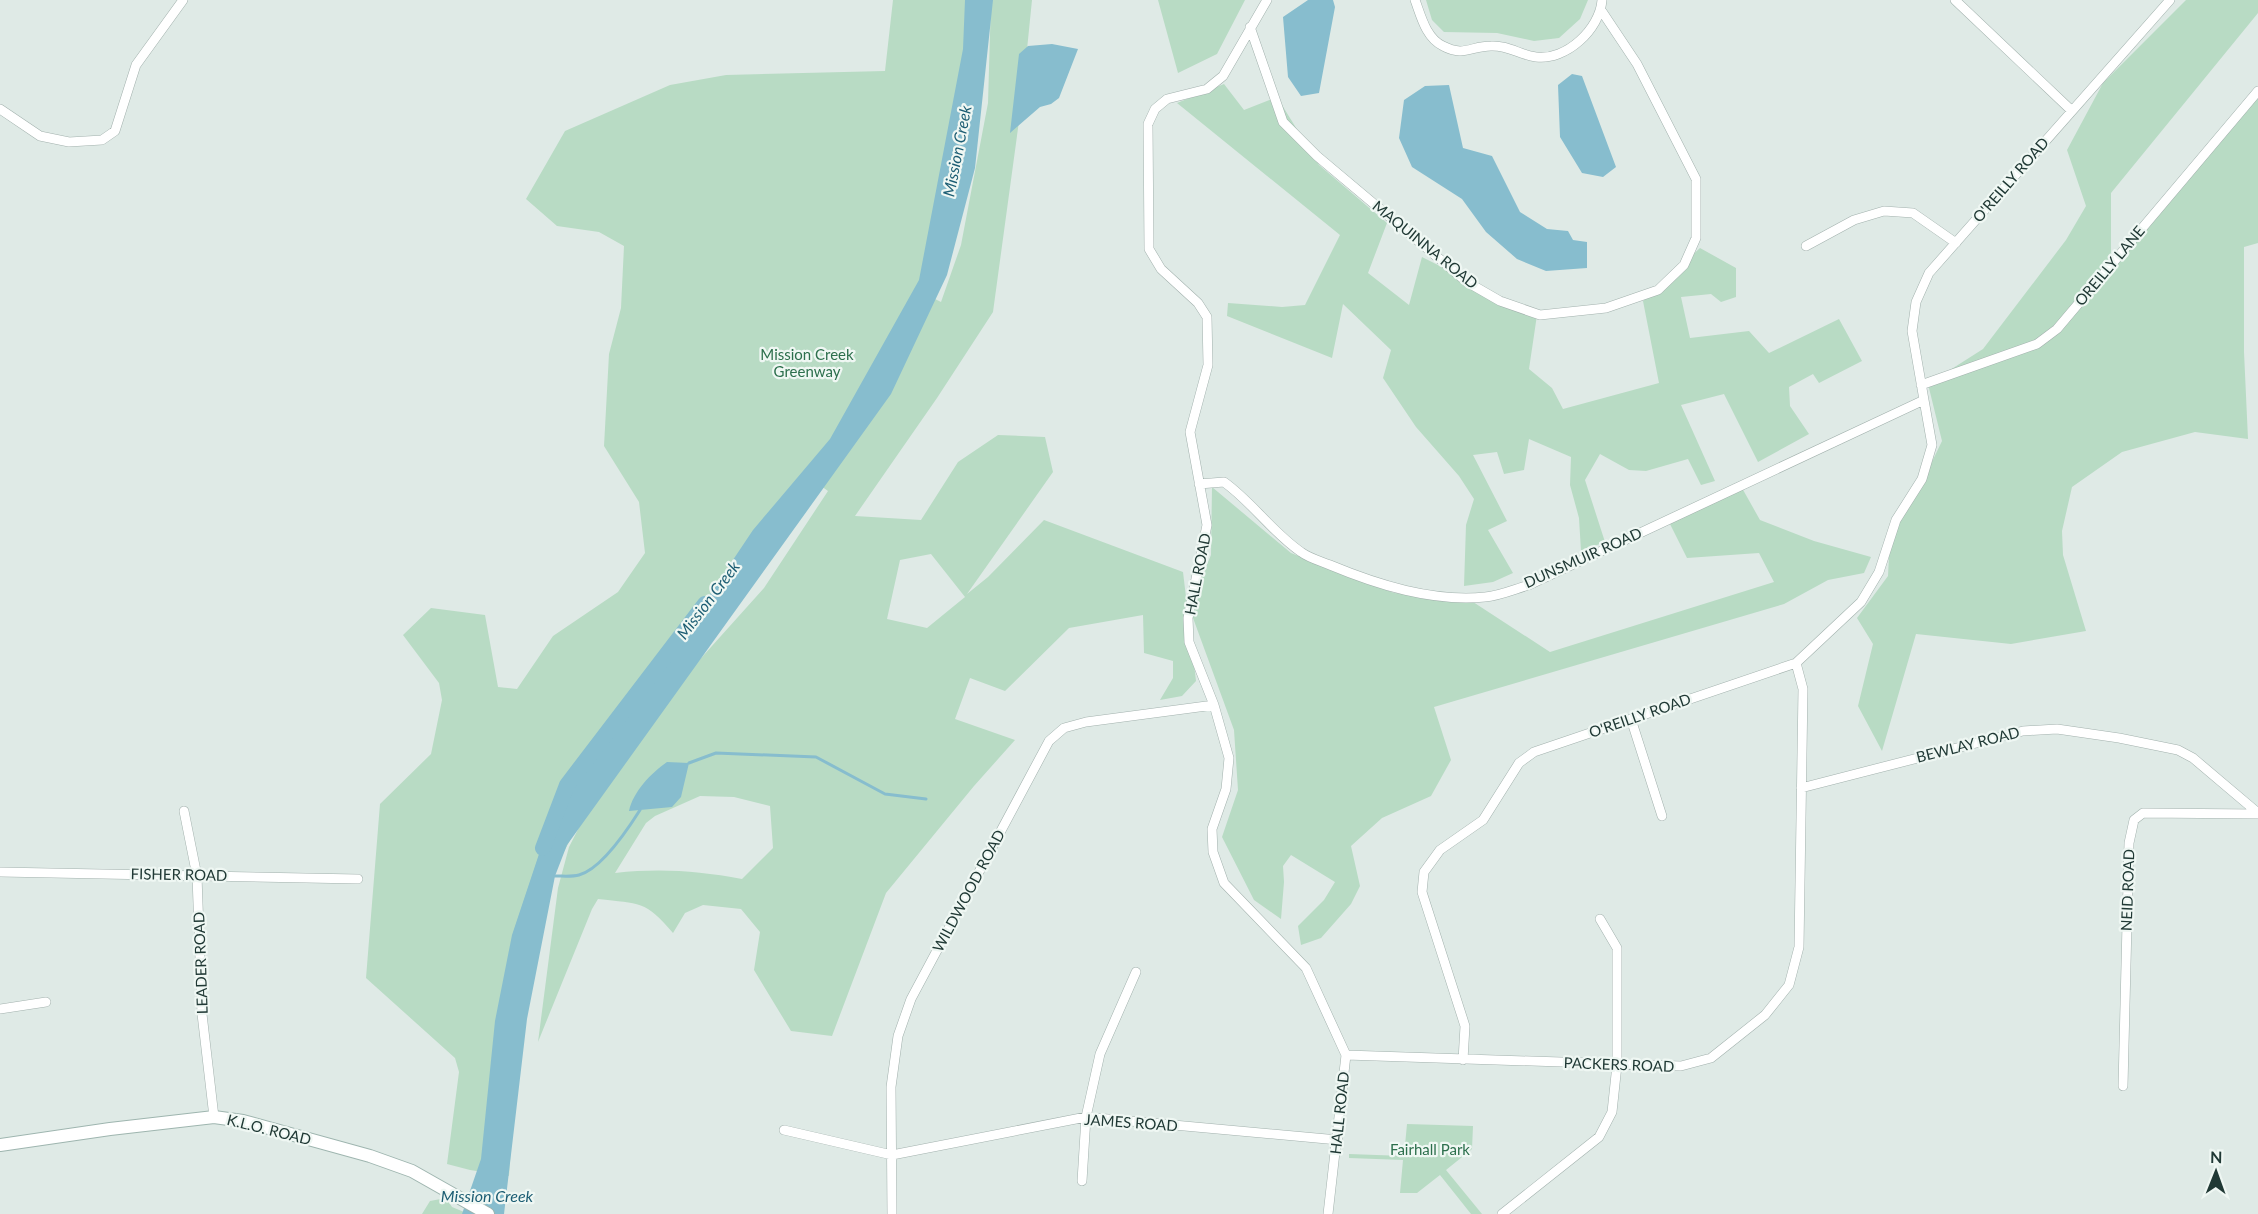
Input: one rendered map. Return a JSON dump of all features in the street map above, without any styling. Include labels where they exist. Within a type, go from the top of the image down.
[{"type":"main road","name":"K.L.O. ROAD","points":[[0,1145],[214,1117],[243,1121],[370,1156],[412,1171],[488,1214]]},
{"type":"street","points":[[0,109],[40,136],[69,142],[102,140],[115,131],[136,65],[183,0]]},
{"type":"street","name":"HALL ROAD","points":[[1267,0],[1223,76],[1207,89],[1167,99],[1155,109],[1148,124],[1149,249],[1161,269],[1198,303],[1207,317],[1208,365],[1190,432],[1208,525],[1188,618],[1189,642],[1214,705],[1229,758],[1226,789],[1212,829],[1213,852],[1224,883],[1306,968],[1346,1055],[1328,1214]]},
{"type":"street","points":[[1415,0],[1425,28],[1441,45],[1460,52],[1490,46],[1506,47],[1535,57],[1549,57],[1564,52],[1587,34],[1601,5]]},
{"type":"street","points":[[1955,0],[2072,111]]},
{"type":"street","name":"O'REILLY ROAD","points":[[1921,385],[1912,331],[1916,302],[1929,273],[2170,0]]},
{"type":"street","name":"MAQUINNA ROAD","points":[[1250,27],[1283,122],[1317,156],[1467,282],[1500,301],[1540,315],[1606,308],[1658,290],[1684,265],[1696,238],[1696,179],[1637,64],[1601,5]]},
{"type":"street","name":"OREILLY LANE","points":[[1921,385],[2037,344],[2057,329],[2258,91]]},
{"type":"street","points":[[1806,246],[1854,220],[1884,211],[1913,213],[1956,243]]},
{"type":"street","points":[[1921,385],[1924,400]]},
{"type":"street","name":"O'REILLY ROAD","points":[[1463,1060],[1465,1026],[1422,892],[1424,872],[1440,850],[1483,820],[1519,763],[1534,752],[1797,663],[1861,602],[1879,572],[1896,520],[1922,479],[1932,445],[1924,400]]},
{"type":"street","name":"DUNSMUIR ROAD","points":[[1199,484],[1224,482],[1241,494],[1277,534],[1304,554],[1356,576],[1408,591],[1450,598],[1487,597],[1529,585],[1924,400]]},
{"type":"street","name":"PACKERS ROAD","points":[[1346,1055],[1681,1066],[1711,1058],[1765,1016],[1789,985],[1799,947],[1803,689],[1797,663]]},
{"type":"street","name":"WILDWOOD ROAD","points":[[892,1214],[891,1087],[898,1036],[911,999],[1049,741],[1064,728],[1086,722],[1214,705]]},
{"type":"street","points":[[1631,719],[1662,816]]},
{"type":"street","name":"BEWLAY ROAD","points":[[1801,788],[2023,730],[2057,729],[2178,750],[2193,758],[2258,814]]},
{"type":"street","name":"LEADER ROAD","points":[[184,811],[197,876],[202,1014],[214,1117]]},
{"type":"street","name":"NEID ROAD","points":[[2123,1086],[2129,843],[2134,820],[2143,813],[2258,814]]},
{"type":"street","name":"FISHER ROAD","points":[[0,872],[358,879]]},
{"type":"street","points":[[1502,1214],[1599,1137],[1612,1112],[1617,1065],[1617,948],[1600,919]]},
{"type":"street","points":[[1082,1181],[1086,1117],[1100,1054],[1136,972]]},
{"type":"street","points":[[0,1009],[46,1002]]},
{"type":"street","name":"JAMES ROAD","points":[[892,1155],[1086,1117],[1338,1140]]},
{"type":"street","points":[[784,1130],[892,1155]]},
{"type":"green space","name":"Mission Creek Greenway","points":[[893,0],[983,0],[933,298],[941,302],[961,245],[988,103],[991,0],[1032,0],[1022,99],[993,312],[937,398],[855,516],[921,520],[958,462],[998,435],[1045,437],[1053,472],[967,594],[988,577],[1044,520],[1183,572],[1196,681],[1182,696],[1160,700],[1173,678],[1173,661],[1144,653],[1143,615],[1069,628],[1005,691],[970,678],[955,719],[1015,740],[886,893],[832,1036],[791,1031],[754,970],[760,932],[741,909],[703,905],[685,913],[673,933],[648,909],[633,903],[598,899],[538,1042],[558,888],[569,847],[589,808],[659,705],[764,588],[828,491],[821,486],[609,766],[548,882],[515,1087],[509,1176],[447,1164],[459,1072],[455,1058],[366,978],[380,804],[431,754],[442,700],[439,683],[403,635],[431,608],[485,615],[498,687],[517,689],[553,636],[618,592],[645,553],[639,502],[604,446],[609,354],[621,308],[624,246],[599,232],[557,226],[526,199],[565,131],[670,85],[726,75],[885,71]],"holes":[[[931,554],[965,597],[927,628],[887,619],[900,560]],[[700,796],[734,797],[770,806],[773,848],[742,879],[679,871],[615,873],[646,823],[655,816]]]},
{"type":"green space","points":[[1158,0],[1245,0],[1217,54],[1178,73]]},
{"type":"green space","points":[[1426,0],[1588,0],[1580,19],[1559,38],[1534,41],[1497,33],[1444,32],[1432,20]]},
{"type":"green space","points":[[2186,0],[2258,0],[2258,13],[2111,193],[2111,261],[2258,94],[2258,243],[2244,247],[2244,352],[2248,439],[2195,432],[2122,452],[2072,487],[2062,531],[2063,555],[2086,631],[2011,644],[1916,634],[1882,751],[1858,706],[1873,644],[1857,618],[1888,576],[1890,536],[1915,497],[1942,441],[1928,384],[1983,349],[2066,240],[2086,206],[2067,150],[2103,83]]},
{"type":"green space","points":[[1224,84],[1244,110],[1277,97],[1319,165],[1387,223],[1368,273],[1409,305],[1422,257],[1537,315],[1529,369],[1552,388],[1563,409],[1659,383],[1643,301],[1700,248],[1736,268],[1736,297],[1721,302],[1711,294],[1681,297],[1690,338],[1749,331],[1769,353],[1839,319],[1862,361],[1819,383],[1813,374],[1789,387],[1790,406],[1809,434],[1758,462],[1724,394],[1681,405],[1715,481],[1701,485],[1688,459],[1646,471],[1629,470],[1600,454],[1585,480],[1605,542],[1581,551],[1579,518],[1570,485],[1571,457],[1529,439],[1524,470],[1504,474],[1497,452],[1473,455],[1507,521],[1488,530],[1513,573],[1493,582],[1464,586],[1466,525],[1474,499],[1459,476],[1416,427],[1383,378],[1391,350],[1343,304],[1332,358],[1227,316],[1228,303],[1282,307],[1305,305],[1340,235],[1177,103]]},
{"type":"green space","points":[[1212,487],[1291,553],[1394,593],[1467,598],[1550,652],[1774,582],[1759,553],[1687,558],[1669,522],[1742,488],[1760,520],[1814,541],[1871,557],[1864,573],[1828,580],[1784,604],[1434,707],[1451,760],[1431,796],[1382,818],[1351,846],[1360,886],[1351,904],[1321,938],[1301,945],[1298,926],[1324,900],[1335,882],[1291,855],[1283,866],[1281,919],[1254,900],[1222,837],[1238,790],[1234,730],[1189,607],[1211,555]]},
{"type":"green space","name":"Fairhall Park","points":[[1407,1124],[1473,1126],[1472,1149],[1446,1170],[1482,1214],[1471,1214],[1440,1175],[1417,1193],[1400,1193],[1403,1160],[1349,1158],[1349,1154],[1404,1156]]},
{"type":"green space","points":[[446,1198],[452,1207],[469,1214],[422,1214],[430,1201]]},
{"type":"water","name":"Mission Creek","points":[[965,0],[993,0],[975,168],[947,275],[891,394],[567,845],[555,876],[527,1019],[504,1214],[462,1214],[481,1159],[495,1021],[512,935],[544,839],[595,752],[660,669],[753,530],[830,439],[919,280],[963,49]]},
{"type":"water","points":[[1308,0],[1333,0],[1335,7],[1319,93],[1301,96],[1288,77],[1283,17]]},
{"type":"water","points":[[1052,44],[1078,49],[1059,98],[1051,104],[1040,107],[1010,133],[1019,54],[1028,46]]},
{"type":"water","points":[[1572,74],[1582,76],[1616,167],[1603,177],[1582,173],[1560,137],[1558,85]]},
{"type":"water","points":[[1449,85],[1463,148],[1492,156],[1520,212],[1547,229],[1568,231],[1573,240],[1587,242],[1587,268],[1546,271],[1517,259],[1486,232],[1462,199],[1412,167],[1399,138],[1404,100],[1425,86]]},
{"type":"water","points":[[667,762],[689,763],[681,797],[672,807],[629,811],[643,783]]},
{"type":"waterway","name":"Mission Creek","points":[[543,848],[567,785],[705,604]]},
{"type":"waterway","points":[[689,763],[716,753],[816,757],[885,794],[926,799]]},
{"type":"waterway","points":[[555,876],[579,875],[596,865],[605,857],[640,810]]}]
